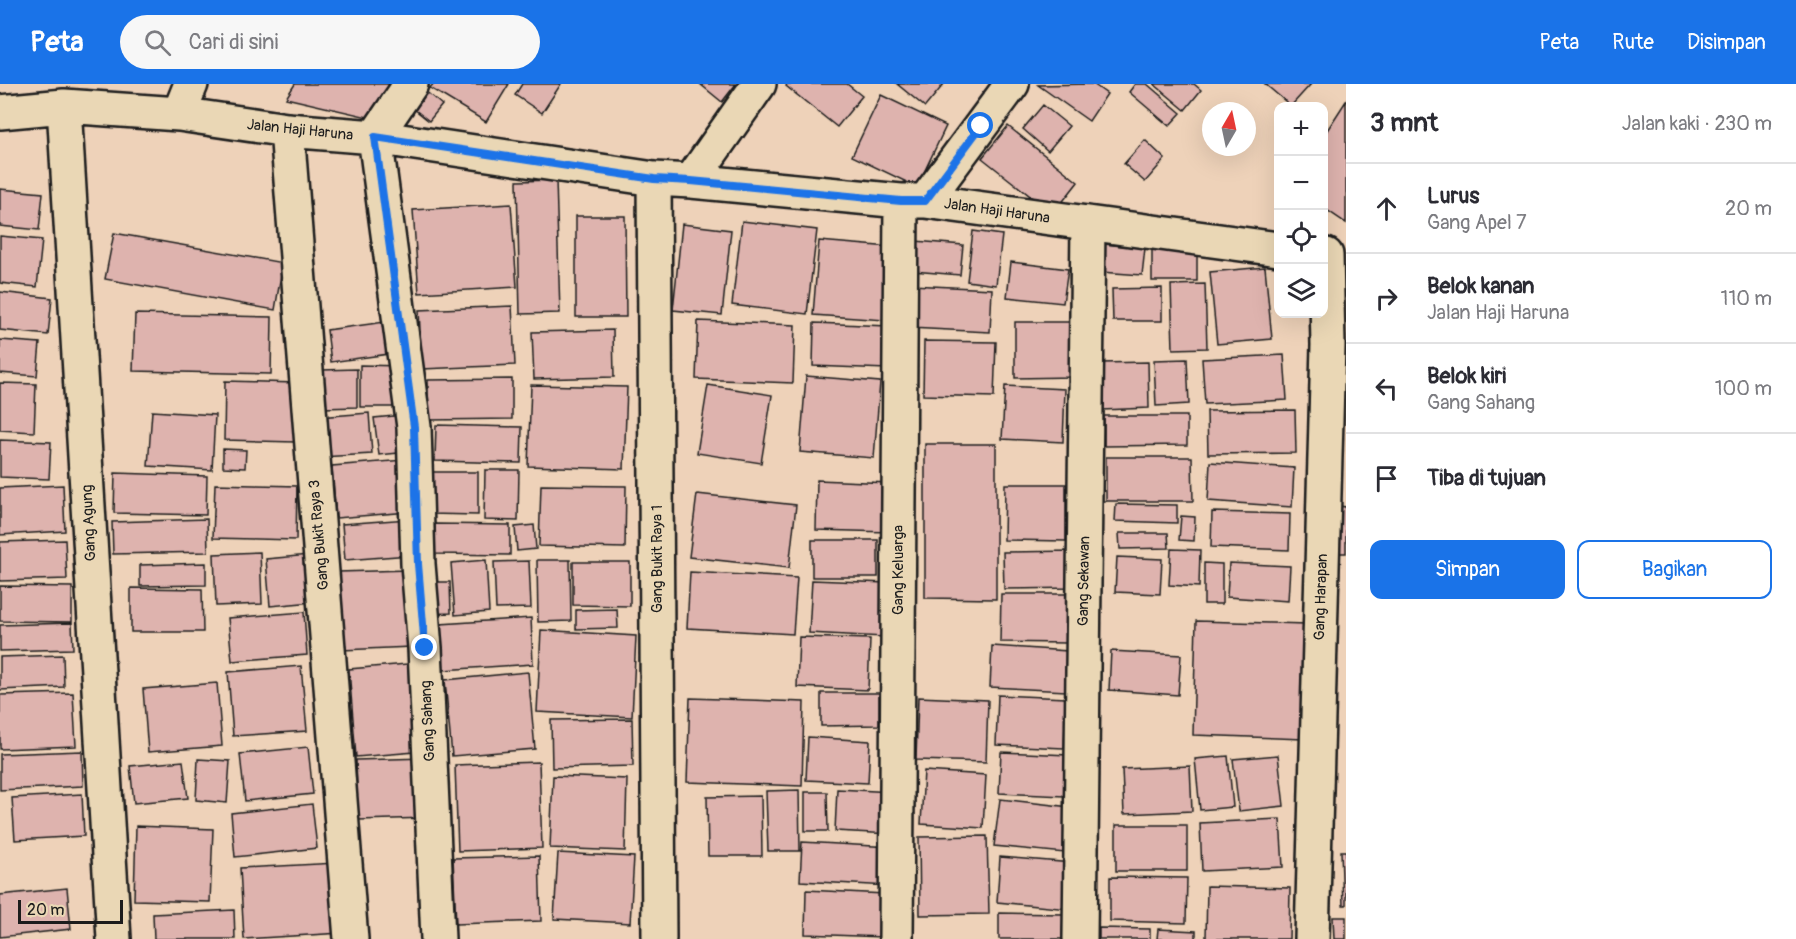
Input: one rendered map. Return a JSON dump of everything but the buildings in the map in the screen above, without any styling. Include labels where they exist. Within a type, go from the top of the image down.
[{"type":"street","points":[[178,114],[191,84]]},
{"type":"street","points":[[375,137],[411,84]]},
{"type":"street","points":[[691,181],[759,84]]},
{"type":"street","points":[[913,201],[1012,84]]},
{"type":"street","name":"Jalan Haji Haruna","points":[[0,112],[64,106],[178,114],[287,130],[375,137],[654,179],[913,201],[1274,248]]},
{"type":"street","name":"Gang Agung","points":[[64,106],[114,939]]},
{"type":"street","name":"Gang Bukit Raya 3","points":[[287,130],[351,939]]},
{"type":"street","name":"Gang Sahang","points":[[375,137],[414,427],[418,564],[425,648],[438,939]]},
{"type":"street","name":"Gang Bukit Raya 1","points":[[654,179],[659,939]]},
{"type":"street","name":"Gang Keluarga","points":[[896,939],[913,201]]},
{"type":"street","name":"Gang Sekawan","points":[[1080,939],[1088,223]]},
{"type":"street","name":"Gang Harapan","points":[[1312,939],[1332,254]]},
{"type":"route","points":[[425,648],[418,564],[414,427],[375,137],[654,179],[901,201],[925,201],[981,126]]}]
